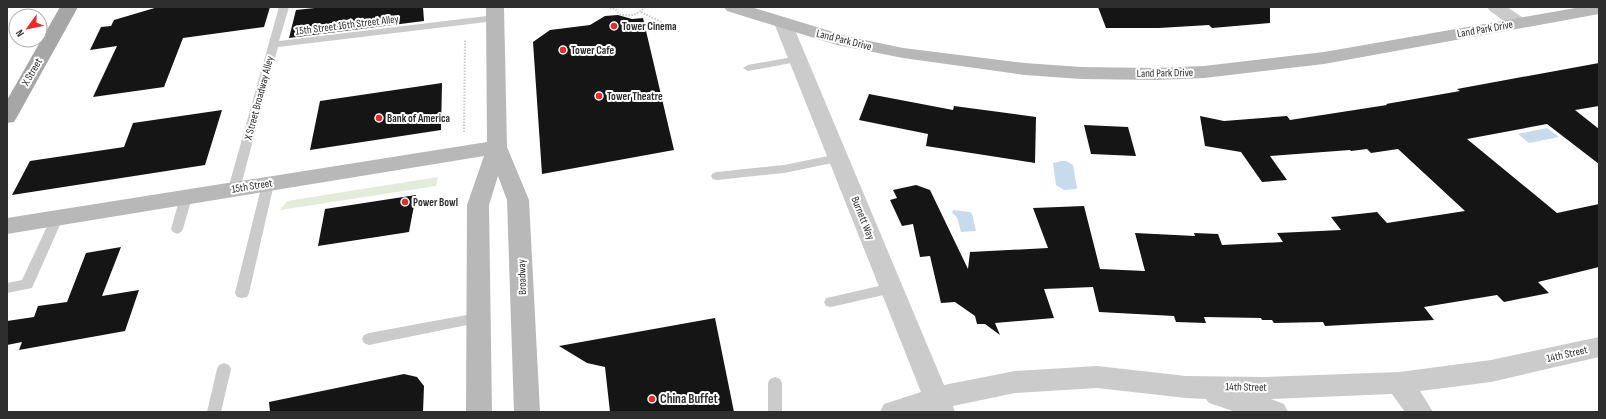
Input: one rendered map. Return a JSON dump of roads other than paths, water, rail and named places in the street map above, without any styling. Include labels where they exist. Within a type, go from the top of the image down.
[{"type":"main road","name":"X Street","points":[[7,117],[69,7]]},
{"type":"main road","name":"Land Park Drive","points":[[742,8],[784,23],[843,41],[903,54],[1025,69],[1065,72],[1156,74],[1204,72],[1273,66],[1599,9]]},
{"type":"main road","name":"Broadway","points":[[478,412],[478,205],[497,147],[495,12]]},
{"type":"main road","name":"Broadway","points":[[497,147],[518,200],[527,412]]},
{"type":"main road","name":"15th Street","points":[[7,226],[497,147]]},
{"type":"street","points":[[1496,7],[1519,23]]},
{"type":"street","name":"Burnett Way","points":[[784,23],[940,405]]},
{"type":"street","name":"14th Street","points":[[893,412],[940,405],[1015,382],[1097,377],[1186,387],[1265,388],[1399,383],[1491,372],[1599,347]]},
{"type":"street","points":[[1399,383],[1420,412]]},
{"type":"street","points":[[1186,387],[1275,412]]},
{"type":"lane","name":"X Street Broadway Alley","points":[[234,189],[284,7]]},
{"type":"lane","name":"15th Street 16th Street Alley","points":[[273,46],[495,12]]},
{"type":"lane","points":[[748,68],[798,59]]},
{"type":"lane","points":[[717,176],[784,169],[838,158]]},
{"type":"lane","points":[[242,294],[268,184]]},
{"type":"lane","points":[[177,229],[186,197]]},
{"type":"lane","points":[[7,288],[27,284],[57,218]]},
{"type":"lane","points":[[831,302],[892,288]]},
{"type":"lane","points":[[369,340],[477,318]]},
{"type":"lane","points":[[214,412],[224,369]]},
{"type":"lane","points":[[775,383],[775,412]]},
{"type":"water","points":[[1547,128],[1559,137],[1529,143],[1518,134]]},
{"type":"water","points":[[1066,161],[1073,165],[1076,189],[1064,190],[1056,185],[1053,163]]},
{"type":"water","points":[[953,210],[970,212],[972,214],[976,231],[961,232],[957,217],[952,213]]},
{"type":"place","name":"Tower Cinema","points":[[614,26]]},
{"type":"place","name":"Tower Cafe","points":[[563,50]]},
{"type":"place","name":"Tower Theatre","points":[[599,96]]},
{"type":"place","name":"Bank of America","points":[[379,118]]},
{"type":"place","name":"Power Bowl","points":[[405,202]]},
{"type":"place","name":"China Buffet","points":[[652,399]]}]
